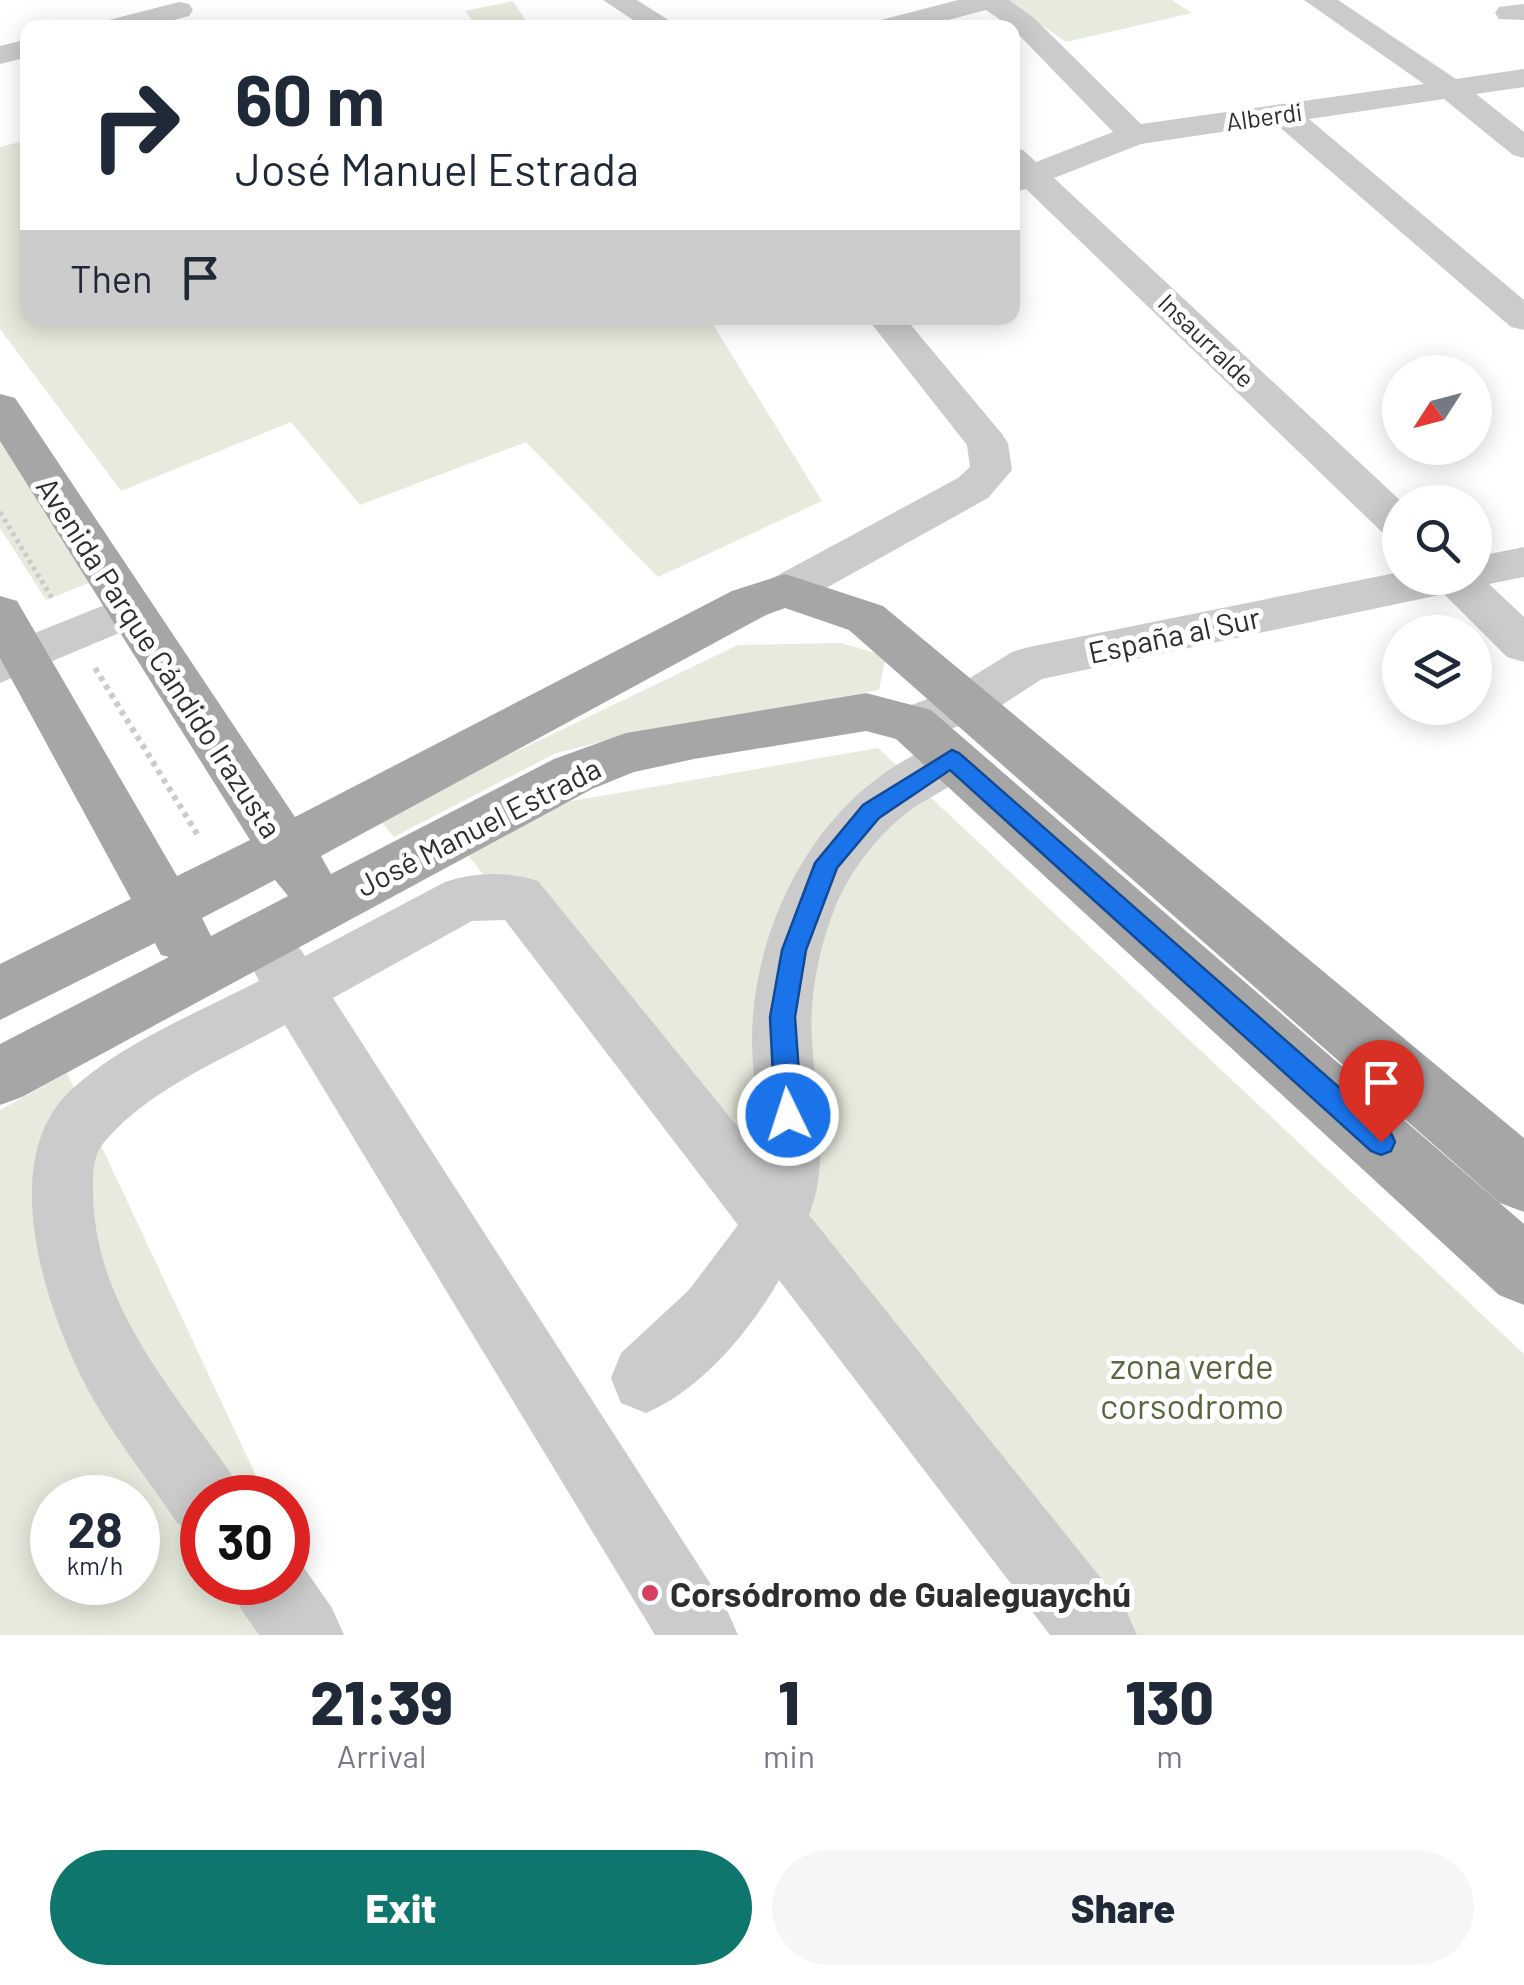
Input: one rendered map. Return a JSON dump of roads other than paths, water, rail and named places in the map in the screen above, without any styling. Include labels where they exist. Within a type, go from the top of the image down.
[{"type":"main road","name":"Avenida Parque Cándido Irazusta","points":[[0,407],[322,905]]},
{"type":"main road","points":[[0,993],[284,849],[749,603],[784,591],[866,618],[1524,1180]]},
{"type":"main road","points":[[8,644],[167,906],[197,970]]},
{"type":"main road","name":"José Manuel Estrada","points":[[0,1076],[197,970],[279,964],[322,905],[573,774],[626,753],[866,712],[932,741],[1524,1270]]},
{"type":"street","points":[[616,0],[652,20]]},
{"type":"street","points":[[914,20],[991,0],[1018,20]]},
{"type":"street","points":[[1318,0],[1372,31],[1454,89],[1524,148]]},
{"type":"street","points":[[133,20],[174,5]]},
{"type":"street","points":[[1020,21],[1134,135]]},
{"type":"street","name":"Alberdi","points":[[1020,172],[1134,135],[1524,78]]},
{"type":"street","points":[[1284,114],[1524,319]]},
{"type":"street","name":"Insaurralde","points":[[1020,173],[1382,507]]},
{"type":"street","points":[[784,591],[973,488],[991,470],[987,443],[892,325]]},
{"type":"street","points":[[1492,569],[1524,562]]},
{"type":"street","name":"España al Sur","points":[[646,1378],[723,1307],[766,1236],[787,1179],[782,1017],[794,950],[827,863],[966,704],[1029,664],[1382,592]]},
{"type":"street","points":[[1474,595],[1524,644]]},
{"type":"street","points":[[8,644],[74,634],[132,610]]},
{"type":"street","points":[[188,1475],[110,1362],[77,1286],[61,1222],[62,1158],[83,1120],[279,964],[464,898],[519,897],[1098,1635]]},
{"type":"street","points":[[279,964],[699,1635]]},
{"type":"street","points":[[284,1605],[304,1635]]},
{"type":"place","name":"Corsódromo de Gualeguaychú","points":[[650,1593]]},
{"type":"park label","name":"zona verde corsodromo","points":[[1192,1385]]}]
